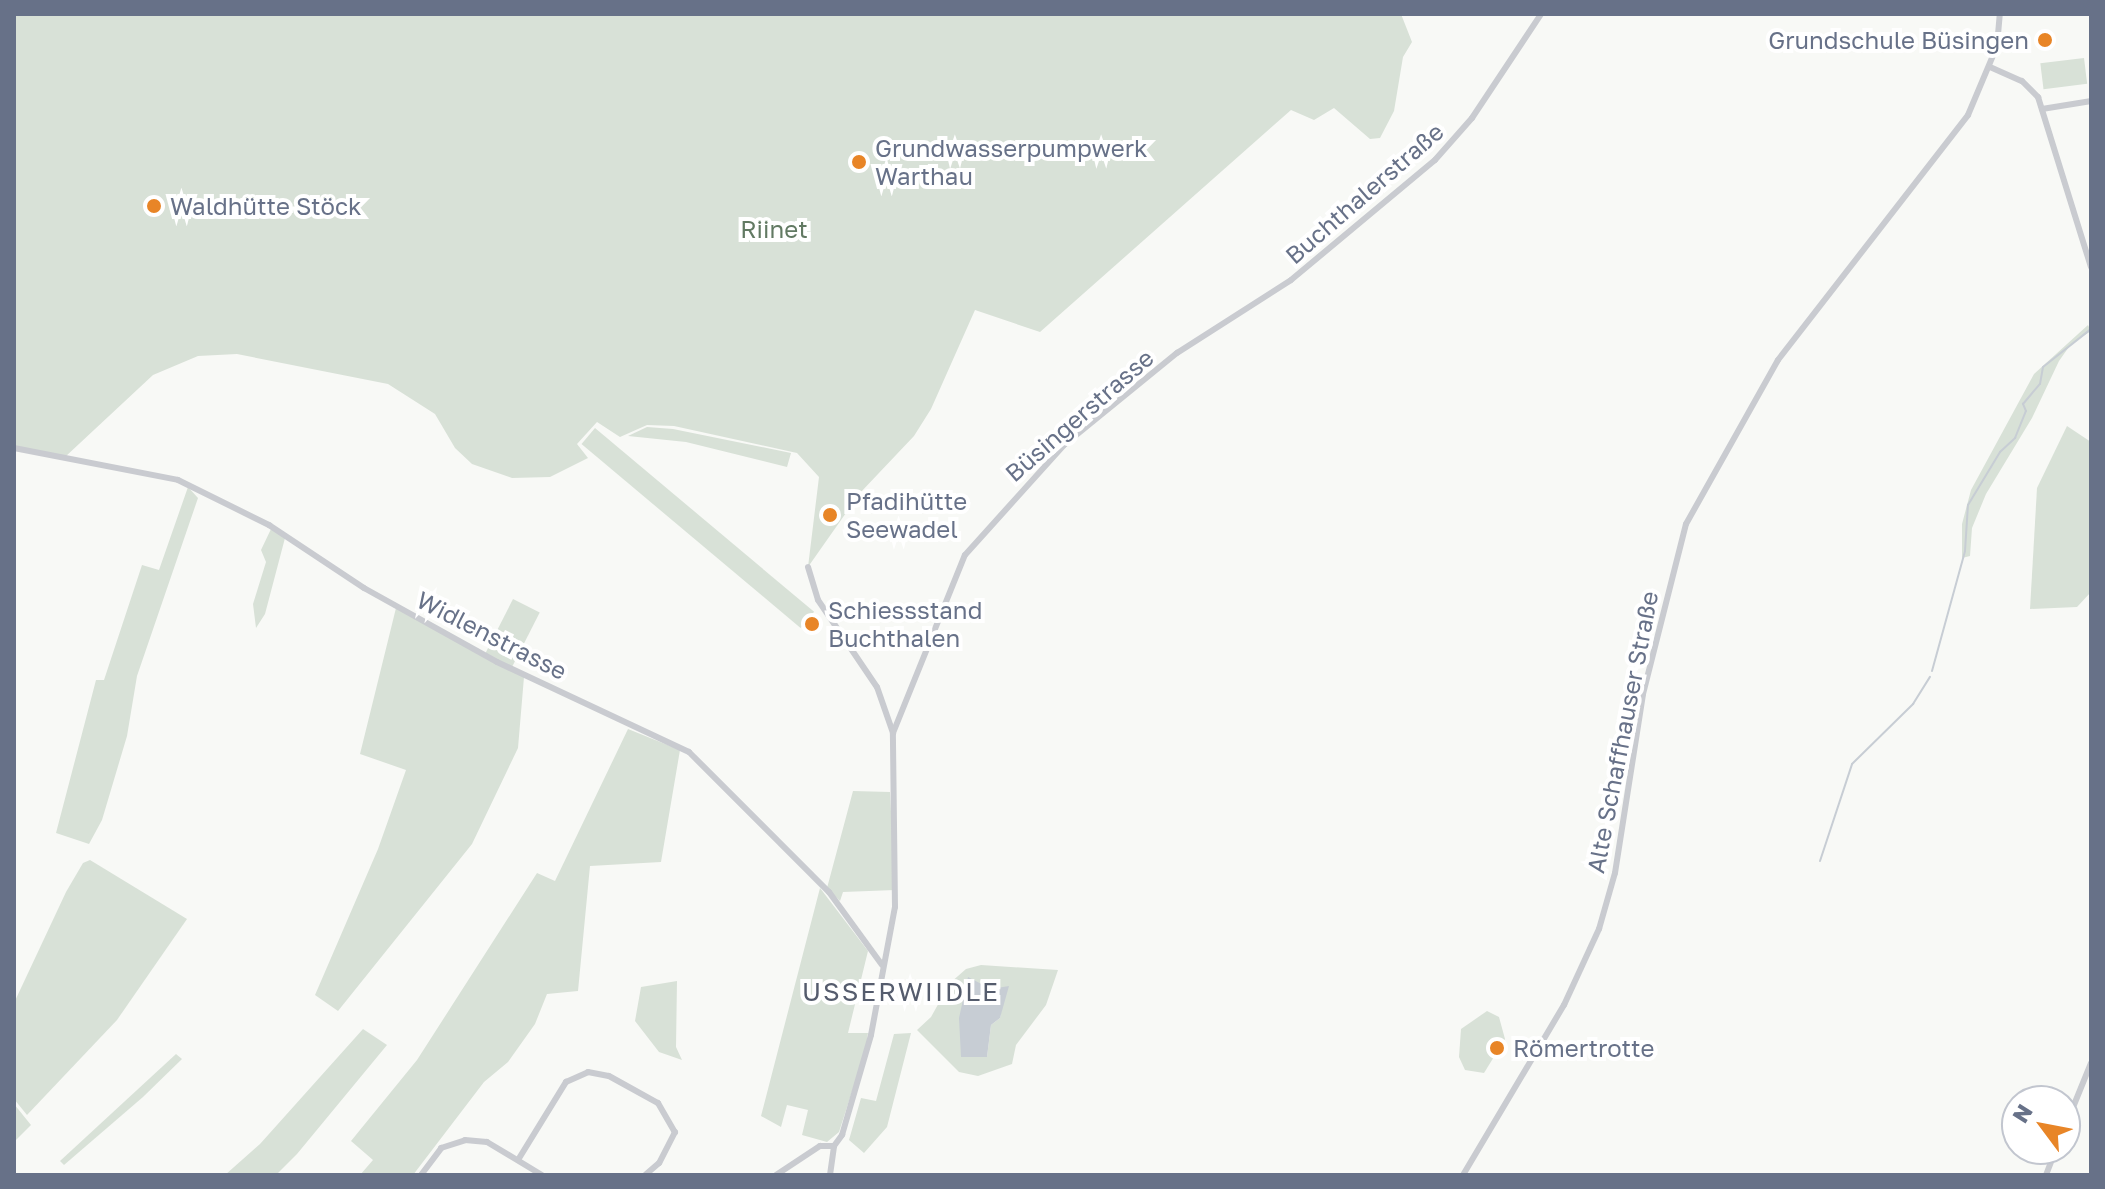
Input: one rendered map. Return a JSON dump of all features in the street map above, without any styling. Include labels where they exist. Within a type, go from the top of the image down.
[{"type":"street","name":"Buchthalerstraße","points":[[1291,280],[1409,184],[1457,137],[1541,14]]},
{"type":"street","name":"Alte Schaffhauser Straße","points":[[1463,1175],[1564,1005],[1599,929],[1615,873],[1646,679],[1686,524],[1778,360],[1896,201],[1952,138],[1980,93],[1990,67],[2000,14]]},
{"type":"street","points":[[1990,67],[2031,88],[2042,109],[2091,267]]},
{"type":"street","points":[[2042,109],[2091,101]]},
{"type":"street","name":"Büsingerstrasse","points":[[830,1175],[834,1146],[842,1135],[868,1048],[899,875],[893,733],[965,555],[985,527],[1064,445],[1177,353],[1291,280]]},
{"type":"street","name":"Widlenstrasse","points":[[14,448],[178,480],[269,525],[364,588],[497,662],[689,752],[829,892],[882,965]]},
{"type":"street","points":[[808,567],[818,600],[877,687],[893,733]]},
{"type":"street","points":[[2081,1088],[2091,1063]]},
{"type":"street","points":[[518,1160],[566,1082],[588,1072],[609,1076],[658,1103],[675,1132],[659,1163],[645,1175]]},
{"type":"street","points":[[421,1175],[441,1148],[465,1140],[487,1142],[542,1175]]},
{"type":"street","points":[[776,1175],[820,1146],[834,1146]]},
{"type":"green space","name":"Riinet","points":[[14,14],[1401,14],[1412,42],[1403,57],[1394,111],[1380,138],[1370,139],[1334,108],[1314,120],[1291,110],[1040,332],[975,310],[931,409],[914,436],[860,493],[808,567],[819,477],[797,453],[674,426],[647,425],[620,437],[597,422],[577,444],[588,458],[550,477],[512,478],[472,464],[455,448],[435,414],[388,384],[237,354],[198,356],[153,375],[65,457],[14,448]]},
{"type":"green space","points":[[2084,58],[2087,84],[2043,89],[2040,63]]},
{"type":"green space","points":[[2088,325],[2091,331],[2071,344],[2059,361],[2032,418],[1986,494],[1972,528],[1970,556],[1962,558],[1962,524],[1971,490],[2034,374]]},
{"type":"green space","points":[[2067,426],[2091,442],[2091,592],[2077,607],[2030,609],[2037,488]]},
{"type":"green space","points":[[647,427],[673,429],[791,453],[787,467],[686,442],[628,436]]},
{"type":"green space","points":[[595,428],[814,612],[801,628],[582,444]]},
{"type":"green space","points":[[188,487],[198,498],[137,676],[127,736],[102,820],[89,844],[56,833],[96,680],[104,680],[142,565],[159,570]]},
{"type":"green space","points":[[271,529],[285,538],[265,614],[256,628],[253,604],[266,562],[261,550]]},
{"type":"green space","points":[[513,599],[540,613],[511,669],[484,655]]},
{"type":"green space","points":[[396,608],[524,677],[518,748],[472,844],[338,1011],[315,995],[378,849],[406,770],[360,754]]},
{"type":"green space","points":[[628,729],[680,750],[661,862],[590,866],[578,991],[547,994],[535,1024],[508,1062],[484,1082],[413,1175],[360,1175],[373,1160],[351,1141],[417,1060],[537,873],[555,881]]},
{"type":"green space","points":[[853,791],[890,792],[895,890],[843,892],[840,901],[827,888]]},
{"type":"green space","points":[[90,860],[187,919],[117,1020],[27,1115],[14,1099],[14,1003],[66,892],[83,863]]},
{"type":"green space","points":[[820,888],[868,951],[848,1033],[868,1033],[866,1048],[839,1132],[827,1142],[802,1135],[808,1110],[787,1105],[781,1127],[761,1116]]},
{"type":"green space","points":[[981,965],[1058,970],[1046,1005],[1016,1045],[1012,1064],[978,1076],[959,1072],[917,1030],[931,1017],[950,983],[966,969]],"holes":[[[980,980],[991,989],[1000,986],[1003,1002],[1000,1018],[991,1025],[987,1057]]]},
{"type":"green space","points":[[677,981],[676,1047],[682,1060],[659,1052],[635,1021],[641,987]]},
{"type":"green space","points":[[1487,1011],[1499,1017],[1505,1039],[1484,1073],[1465,1070],[1459,1057],[1461,1029]]},
{"type":"green space","points":[[363,1029],[387,1045],[297,1154],[276,1175],[225,1175],[260,1144]]},
{"type":"green space","points":[[911,1033],[887,1127],[864,1153],[849,1140],[861,1098],[876,1101],[894,1034]]},
{"type":"green space","points":[[176,1054],[182,1059],[143,1097],[64,1165],[60,1161]]},
{"type":"green space","points":[[14,1104],[31,1125],[14,1142]]},
{"type":"shaded area","points":[[968,977],[991,989],[1009,986],[1000,1018],[991,1025],[987,1057],[961,1057],[959,1018]]},
{"type":"waterway","points":[[1932,671],[1965,551],[1968,505],[2000,452],[2015,438],[2026,411],[2023,404],[2040,384],[2043,367],[2091,329]]},
{"type":"waterway","points":[[1820,861],[1852,764],[1913,704],[1930,677]]},
{"type":"place","name":"Grundschule Büsingen","points":[[2045,40]]},
{"type":"place","name":"Grundwasserpumpwerk Warthau","points":[[859,162]]},
{"type":"place","name":"Waldhütte Stöck","points":[[154,206]]},
{"type":"place","name":"Pfadihütte Seewadel","points":[[830,515]]},
{"type":"place","name":"Schiessstand Buchthalen","points":[[812,624]]},
{"type":"place","name":"Römertrotte","points":[[1497,1048]]},
{"type":"district","name":"USSERWIIDLE","points":[[901,992]]}]
